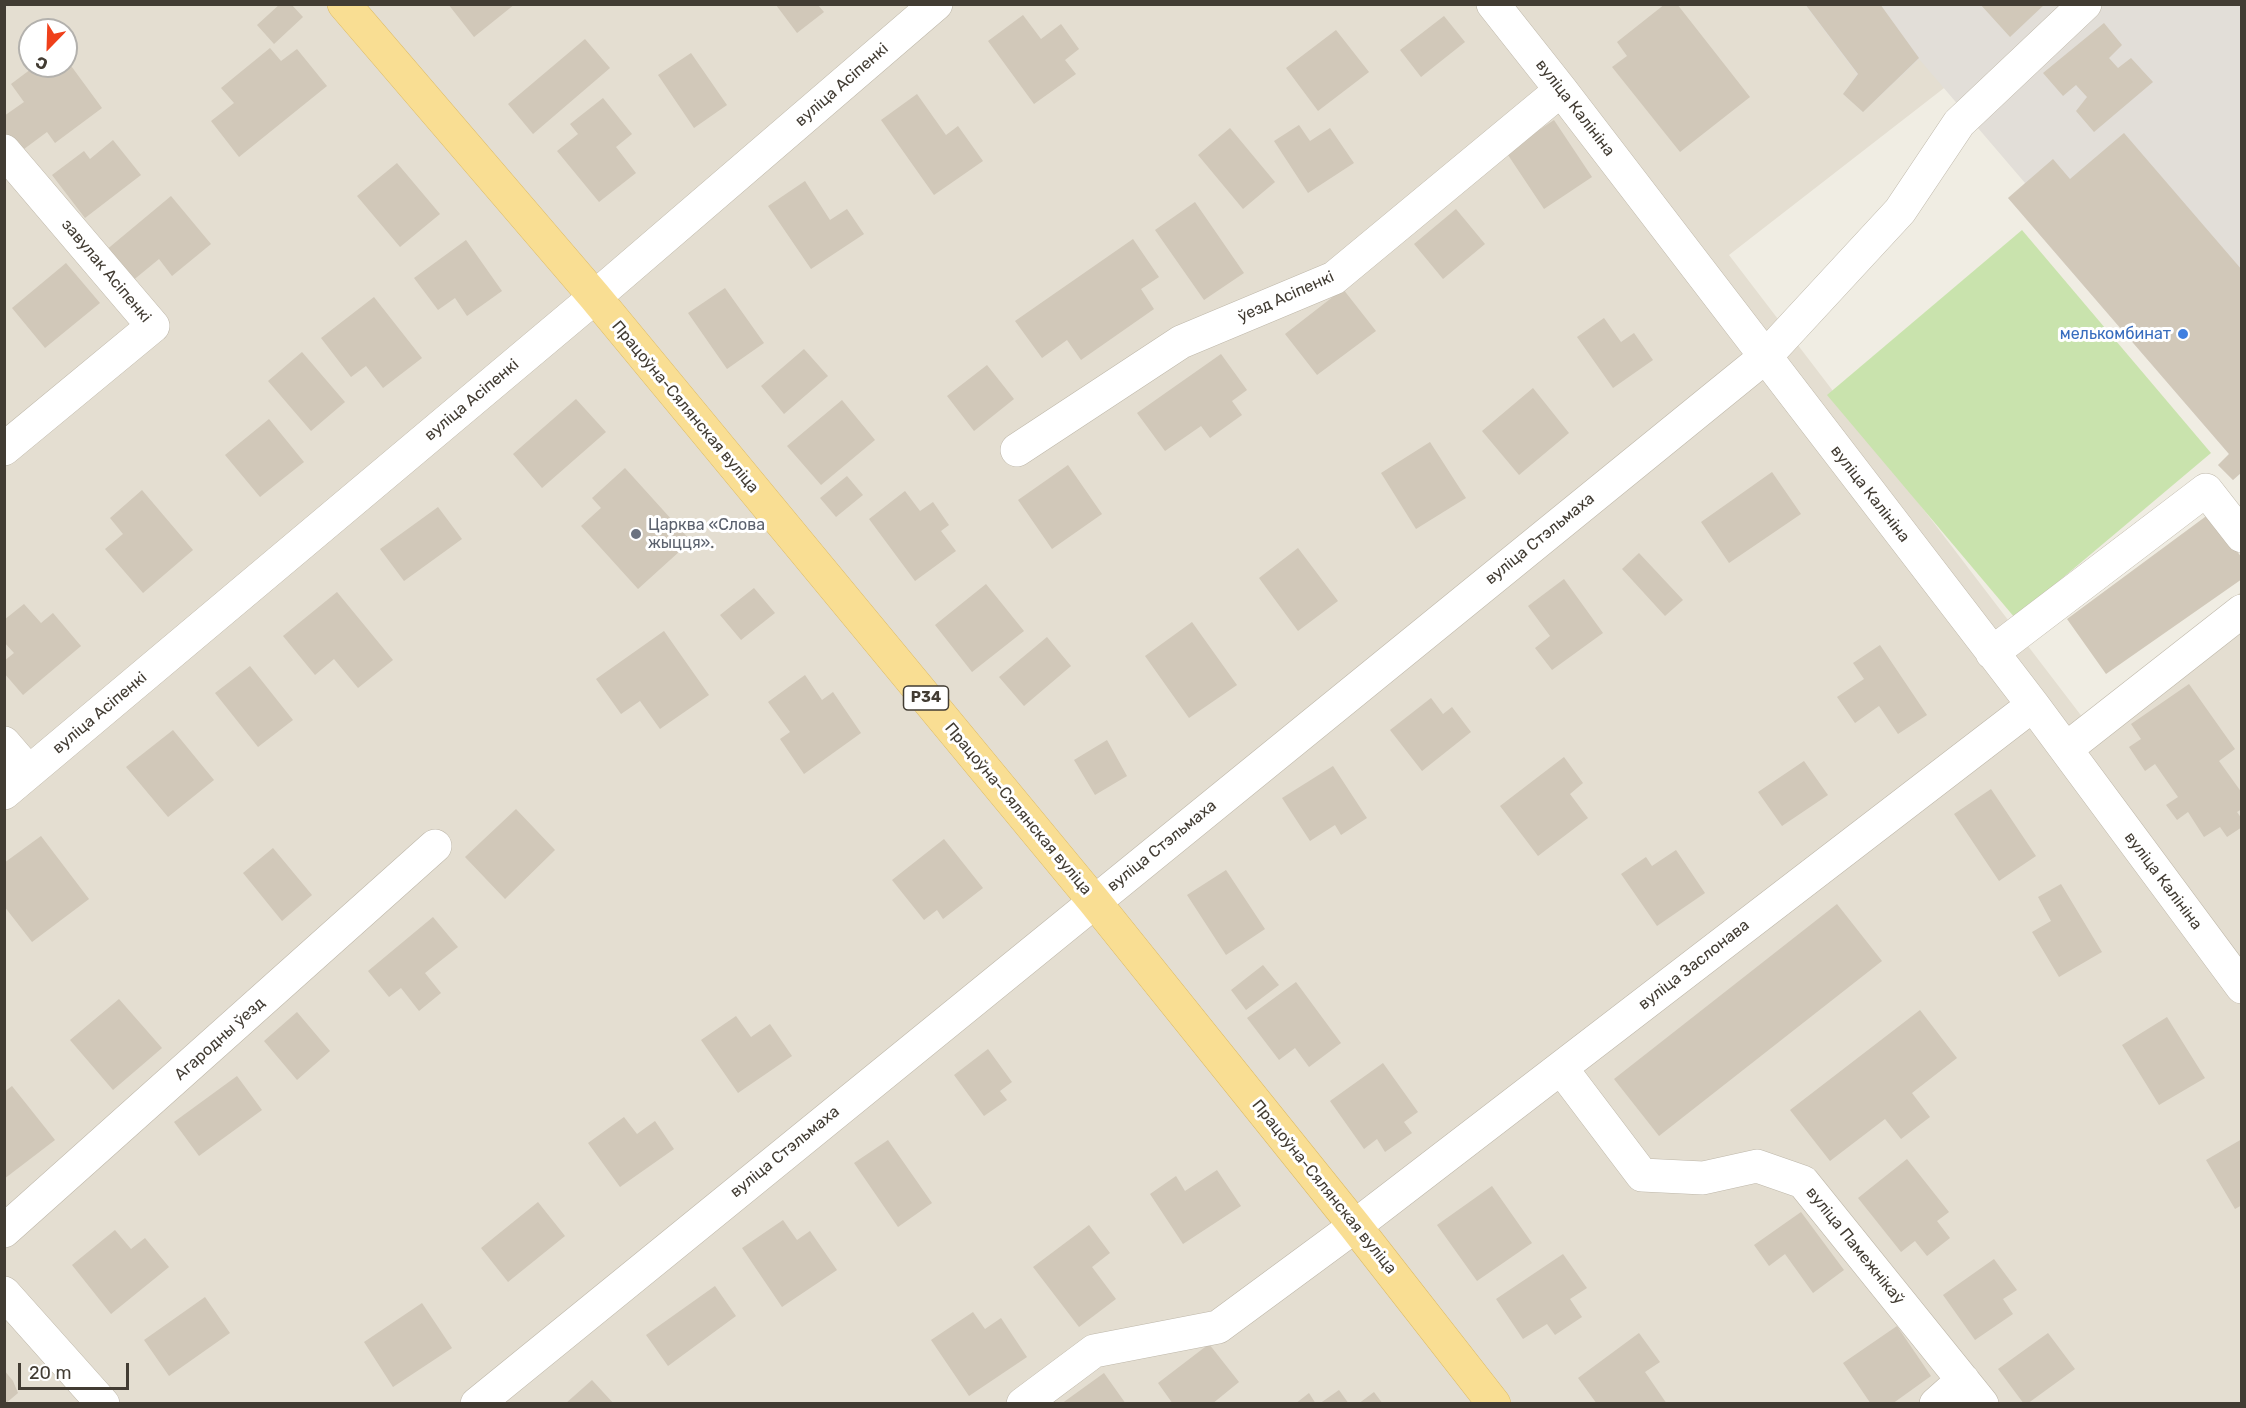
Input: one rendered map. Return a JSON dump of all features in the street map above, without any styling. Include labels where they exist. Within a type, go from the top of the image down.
[{"type":"main road","name":"Працоўна-Сялянская вуліца","points":[[344,4],[595,297],[1094,901],[1355,1226],[1491,1402]]},
{"type":"street","name":"вуліца Асіпенкі","points":[[17,783],[595,297],[936,4]]},
{"type":"street","name":"вуліца Калініна","points":[[1493,4],[2033,705],[2241,987]]},
{"type":"street","name":"вуліца Стэльмаха","points":[[477,1404],[1765,357],[1900,211],[1959,123],[2085,4]]},
{"type":"street","name":"ўезд Асіпенкі","points":[[1017,450],[1182,342],[1334,278],[1561,90]]},
{"type":"street","name":"завулак Асіпенкі","points":[[4,151],[153,326],[4,449]]},
{"type":"street","points":[[1992,653],[2206,490],[2241,536]]},
{"type":"street","points":[[2066,749],[2241,611]]},
{"type":"street","name":"вуліца Заслонава","points":[[1023,1404],[1094,1351],[1218,1327],[1355,1226],[2033,705]]},
{"type":"street","points":[[4,743],[17,783]]},
{"type":"street","name":"Агародны ўезд","points":[[4,1231],[435,846]]},
{"type":"street","name":"вуліца Памежнікаў","points":[[1561,1068],[1642,1175],[1702,1178],[1757,1166],[1803,1182],[1972,1392]]},
{"type":"street","points":[[4,1293],[103,1404]]},
{"type":"street","points":[[1936,1404],[1972,1392]]},
{"type":"shaded area","points":[[1955,4],[1993,50],[1729,255],[2083,718],[2241,592],[2241,1403],[5,1404],[5,5]]},
{"type":"shaded area","points":[[1805,5],[2241,5],[2242,472],[2233,480],[2218,465],[2229,454],[2008,198],[2025,183],[1919,59],[1863,112],[1843,94],[1857,74]]},
{"type":"green space","points":[[2022,230],[2211,453],[2015,618],[1827,395]]},
{"type":"building","points":[[280,4],[291,4],[303,17],[274,44],[257,25]]},
{"type":"building","points":[[448,4],[515,4],[474,37]]},
{"type":"building","points":[[1665,4],[1677,4],[1750,97],[1680,152],[1612,67],[1627,56],[1617,42]]},
{"type":"building","points":[[1805,4],[1880,4],[1919,58],[1863,112],[1843,94],[1858,74]]},
{"type":"building","points":[[1980,4],[2045,4],[2010,37]]},
{"type":"building","points":[[776,5],[818,5],[824,12],[797,33]]},
{"type":"building","points":[[1023,15],[1041,39],[1061,24],[1079,49],[1065,60],[1076,74],[1034,104],[988,41]]},
{"type":"building","points":[[1444,16],[1465,42],[1421,77],[1400,50]]},
{"type":"building","points":[[2104,23],[2122,45],[2109,58],[2118,68],[2131,58],[2153,82],[2094,132],[2076,111],[2087,97],[2076,85],[2063,96],[2043,73]]},
{"type":"building","points":[[1336,30],[1369,72],[1318,111],[1286,68]]},
{"type":"building","points":[[585,39],[610,68],[533,134],[508,104]]},
{"type":"building","points":[[270,48],[281,61],[297,49],[327,86],[239,157],[211,121],[234,103],[221,88]]},
{"type":"building","points":[[691,53],[727,105],[694,128],[658,75]]},
{"type":"building","points":[[78,75],[102,108],[55,143],[47,132],[20,152],[4,131],[4,116],[24,102],[11,84],[19,78],[78,78]]},
{"type":"building","points":[[917,94],[946,135],[958,126],[983,161],[934,195],[881,120]]},
{"type":"building","points":[[603,98],[632,134],[616,147],[636,173],[599,202],[557,151],[578,134],[570,124]]},
{"type":"building","points":[[1554,120],[1592,177],[1544,209],[1506,152]]},
{"type":"building","points":[[1299,125],[1310,141],[1330,128],[1354,163],[1308,193],[1274,141]]},
{"type":"building","points":[[1230,128],[1275,182],[1243,209],[1198,155]]},
{"type":"building","name":"мелькомбинат","points":[[2124,133],[2242,270],[2242,472],[2233,480],[2218,465],[2229,454],[2008,198],[2053,159],[2070,179]]},
{"type":"building","points":[[113,140],[141,175],[85,218],[52,175],[84,151],[90,159]]},
{"type":"building","points":[[397,163],[440,214],[400,247],[357,196]]},
{"type":"building","points":[[805,181],[830,220],[847,209],[864,234],[811,269],[768,206]]},
{"type":"building","points":[[171,196],[211,244],[172,276],[159,259],[131,282],[105,251]]},
{"type":"building","points":[[1195,202],[1244,273],[1204,300],[1155,230]]},
{"type":"building","points":[[1456,209],[1485,244],[1443,279],[1414,244]]},
{"type":"building","points":[[1133,239],[1159,277],[1141,289],[1154,309],[1081,360],[1067,340],[1042,358],[1015,321]]},
{"type":"building","points":[[466,240],[502,291],[467,316],[455,298],[438,310],[414,278]]},
{"type":"building","points":[[66,263],[100,303],[45,348],[12,308]]},
{"type":"building","points":[[725,288],[764,343],[727,369],[688,313]]},
{"type":"building","points":[[1343,289],[1376,331],[1317,375],[1285,334]]},
{"type":"building","points":[[374,297],[422,358],[383,388],[366,366],[351,377],[321,338]]},
{"type":"building","points":[[1604,318],[1621,342],[1634,333],[1653,360],[1613,388],[1577,337]]},
{"type":"building","points":[[804,349],[828,376],[784,414],[761,386]]},
{"type":"building","points":[[302,352],[345,402],[311,431],[268,381]]},
{"type":"building","points":[[1221,354],[1247,390],[1232,401],[1242,415],[1210,438],[1201,426],[1165,451],[1137,413]]},
{"type":"building","points":[[987,365],[1014,399],[974,431],[947,396]]},
{"type":"building","points":[[1533,388],[1569,433],[1519,475],[1482,431]]},
{"type":"building","points":[[576,399],[606,432],[542,488],[513,454]]},
{"type":"building","points":[[842,400],[875,440],[821,485],[787,446]]},
{"type":"building","points":[[269,419],[304,462],[260,497],[225,455]]},
{"type":"building","points":[[1430,442],[1466,498],[1416,529],[1381,473]]},
{"type":"building","points":[[1068,465],[1102,514],[1052,549],[1018,500]]},
{"type":"building","name":"Царква «Слова жыцця».","points":[[625,468],[691,541],[638,589],[581,526],[601,508],[592,498]]},
{"type":"building","points":[[1772,472],[1801,514],[1729,563],[1701,522]]},
{"type":"building","points":[[847,476],[863,495],[836,517],[820,498]]},
{"type":"building","points":[[142,490],[193,550],[143,593],[105,549],[123,534],[110,518]]},
{"type":"building","points":[[905,491],[920,511],[933,502],[949,525],[941,531],[956,551],[915,581],[869,519]]},
{"type":"building","points":[[438,507],[462,539],[404,581],[380,549]]},
{"type":"building","points":[[2209,514],[2242,558],[2242,579],[2106,674],[2067,619]]},
{"type":"building","points":[[1298,548],[1338,601],[1298,631],[1259,578]]},
{"type":"building","points":[[1639,553],[1683,600],[1665,616],[1622,569]]},
{"type":"building","points":[[1564,579],[1603,633],[1552,670],[1535,648],[1550,636],[1528,606]]},
{"type":"building","points":[[986,584],[1024,631],[972,672],[935,625]]},
{"type":"building","points":[[754,588],[775,613],[741,640],[720,615]]},
{"type":"building","points":[[337,592],[393,660],[358,688],[334,659],[315,675],[283,636]]},
{"type":"building","points":[[24,604],[41,623],[53,613],[81,646],[23,695],[4,673],[4,661],[14,653],[4,642],[4,620]]},
{"type":"building","points":[[1192,622],[1237,685],[1189,718],[1145,656]]},
{"type":"building","points":[[664,631],[709,695],[660,729],[640,701],[621,714],[596,679]]},
{"type":"building","points":[[1047,637],[1071,666],[1024,706],[999,677]]},
{"type":"building","points":[[1880,645],[1927,715],[1898,734],[1879,706],[1855,723],[1837,697],[1864,679],[1853,663]]},
{"type":"building","points":[[250,666],[293,720],[258,747],[215,693]]},
{"type":"building","points":[[805,675],[822,700],[833,692],[861,733],[804,774],[780,739],[790,732],[768,702]]},
{"type":"building","points":[[2189,684],[2235,749],[2219,761],[2242,793],[2242,809],[2237,812],[2242,819],[2242,827],[2227,837],[2220,827],[2204,837],[2188,812],[2177,820],[2166,805],[2178,797],[2155,764],[2145,771],[2129,747],[2141,739],[2131,724]]},
{"type":"building","points":[[1431,698],[1443,714],[1452,707],[1471,732],[1422,771],[1390,730]]},
{"type":"building","points":[[173,730],[214,780],[168,817],[126,767]]},
{"type":"building","points":[[1107,740],[1127,776],[1095,795],[1074,760]]},
{"type":"building","points":[[1564,757],[1583,783],[1570,794],[1588,818],[1538,856],[1500,806]]},
{"type":"building","points":[[1804,761],[1828,795],[1782,826],[1758,792]]},
{"type":"building","points":[[1333,766],[1367,818],[1341,835],[1335,825],[1310,841],[1282,798]]},
{"type":"building","points":[[1991,789],[2036,856],[1999,881],[1954,814]]},
{"type":"building","points":[[516,809],[555,850],[505,899],[465,857]]},
{"type":"building","points":[[41,836],[89,899],[32,942],[4,906],[4,863]]},
{"type":"building","points":[[944,839],[983,888],[943,919],[937,910],[924,920],[892,880]]},
{"type":"building","points":[[273,848],[312,895],[282,921],[243,873]]},
{"type":"building","points":[[1676,850],[1705,893],[1657,926],[1621,874],[1646,857],[1652,866]]},
{"type":"building","points":[[1226,870],[1265,929],[1226,955],[1187,895]]},
{"type":"building","points":[[2061,884],[2102,952],[2059,977],[2032,932],[2051,921],[2038,897]]},
{"type":"building","points":[[1837,904],[1882,961],[1659,1136],[1614,1079]]},
{"type":"building","points":[[433,917],[458,947],[425,973],[441,993],[419,1011],[401,988],[389,997],[368,971]]},
{"type":"building","points":[[1263,965],[1279,985],[1246,1010],[1231,990]]},
{"type":"building","points":[[1296,982],[1341,1043],[1309,1067],[1295,1048],[1279,1060],[1247,1018]]},
{"type":"building","points":[[119,999],[162,1048],[113,1090],[70,1040]]},
{"type":"building","points":[[1920,1010],[1957,1058],[1912,1093],[1930,1117],[1901,1139],[1885,1119],[1830,1161],[1790,1110]]},
{"type":"building","points":[[297,1012],[330,1051],[297,1080],[264,1041]]},
{"type":"building","points":[[736,1016],[751,1037],[770,1024],[792,1056],[738,1093],[701,1040]]},
{"type":"building","points":[[2167,1017],[2205,1078],[2159,1105],[2122,1045]]},
{"type":"building","points":[[988,1049],[1012,1082],[1000,1091],[1007,1100],[984,1116],[954,1075]]},
{"type":"building","points":[[1383,1063],[1418,1112],[1404,1122],[1412,1133],[1385,1152],[1377,1139],[1364,1149],[1330,1101]]},
{"type":"building","points":[[237,1076],[262,1110],[199,1156],[174,1122]]},
{"type":"building","points":[[12,1086],[55,1140],[4,1179],[4,1092]]},
{"type":"building","points":[[624,1117],[637,1134],[655,1121],[674,1149],[620,1187],[588,1143]]},
{"type":"building","points":[[2242,1139],[2242,1205],[2235,1209],[2206,1160]]},
{"type":"building","points":[[888,1140],[932,1203],[898,1227],[854,1163]]},
{"type":"building","points":[[1907,1159],[1949,1212],[1937,1221],[1950,1238],[1927,1256],[1915,1241],[1901,1252],[1858,1198]]},
{"type":"building","points":[[1217,1170],[1241,1206],[1183,1244],[1150,1194],[1176,1176],[1185,1191]]},
{"type":"building","points":[[1492,1186],[1532,1243],[1477,1281],[1437,1225]]},
{"type":"building","points":[[538,1202],[565,1236],[508,1282],[481,1248]]},
{"type":"building","points":[[1801,1212],[1844,1270],[1813,1293],[1785,1254],[1769,1266],[1754,1245]]},
{"type":"building","points":[[783,1220],[797,1240],[810,1231],[837,1270],[782,1307],[742,1248]]},
{"type":"building","points":[[1089,1225],[1110,1253],[1092,1267],[1116,1299],[1079,1327],[1033,1267]]},
{"type":"building","points":[[115,1230],[131,1249],[145,1238],[169,1267],[111,1314],[72,1265]]},
{"type":"building","points":[[1563,1254],[1587,1288],[1570,1299],[1582,1317],[1555,1335],[1547,1324],[1523,1339],[1496,1299]]},
{"type":"building","points":[[1994,1259],[2017,1290],[2003,1299],[2013,1314],[1975,1340],[1943,1295]]},
{"type":"building","points":[[715,1286],[736,1316],[668,1366],[646,1335]]},
{"type":"building","points":[[205,1297],[230,1333],[169,1376],[144,1340]]},
{"type":"building","points":[[422,1303],[452,1348],[393,1387],[364,1342]]},
{"type":"building","points":[[973,1312],[985,1329],[1001,1318],[1027,1357],[969,1396],[931,1340]]},
{"type":"building","points":[[1897,1326],[1931,1376],[1892,1404],[1871,1404],[1843,1363]]},
{"type":"building","points":[[1639,1333],[1660,1362],[1645,1372],[1667,1404],[1597,1404],[1578,1378]]},
{"type":"building","points":[[2048,1333],[2075,1369],[2024,1404],[1998,1369]]},
{"type":"building","points":[[1209,1344],[1239,1382],[1212,1404],[1173,1404],[1158,1383]]},
{"type":"building","points":[[4,1370],[13,1381],[18,1393],[5,1404]]},
{"type":"building","points":[[1104,1373],[1126,1404],[1061,1404]]},
{"type":"building","points":[[592,1380],[614,1404],[565,1404]]},
{"type":"building","points":[[1339,1390],[1349,1404],[1319,1404]]},
{"type":"building","points":[[1374,1392],[1383,1404],[1358,1404]]},
{"type":"building","points":[[1309,1393],[1316,1404],[1295,1404]]},
{"type":"place","name":"мелькомбинат","points":[[2183,334]]},
{"type":"place","name":"Царква «Слова жыцця».","points":[[636,534]]}]
